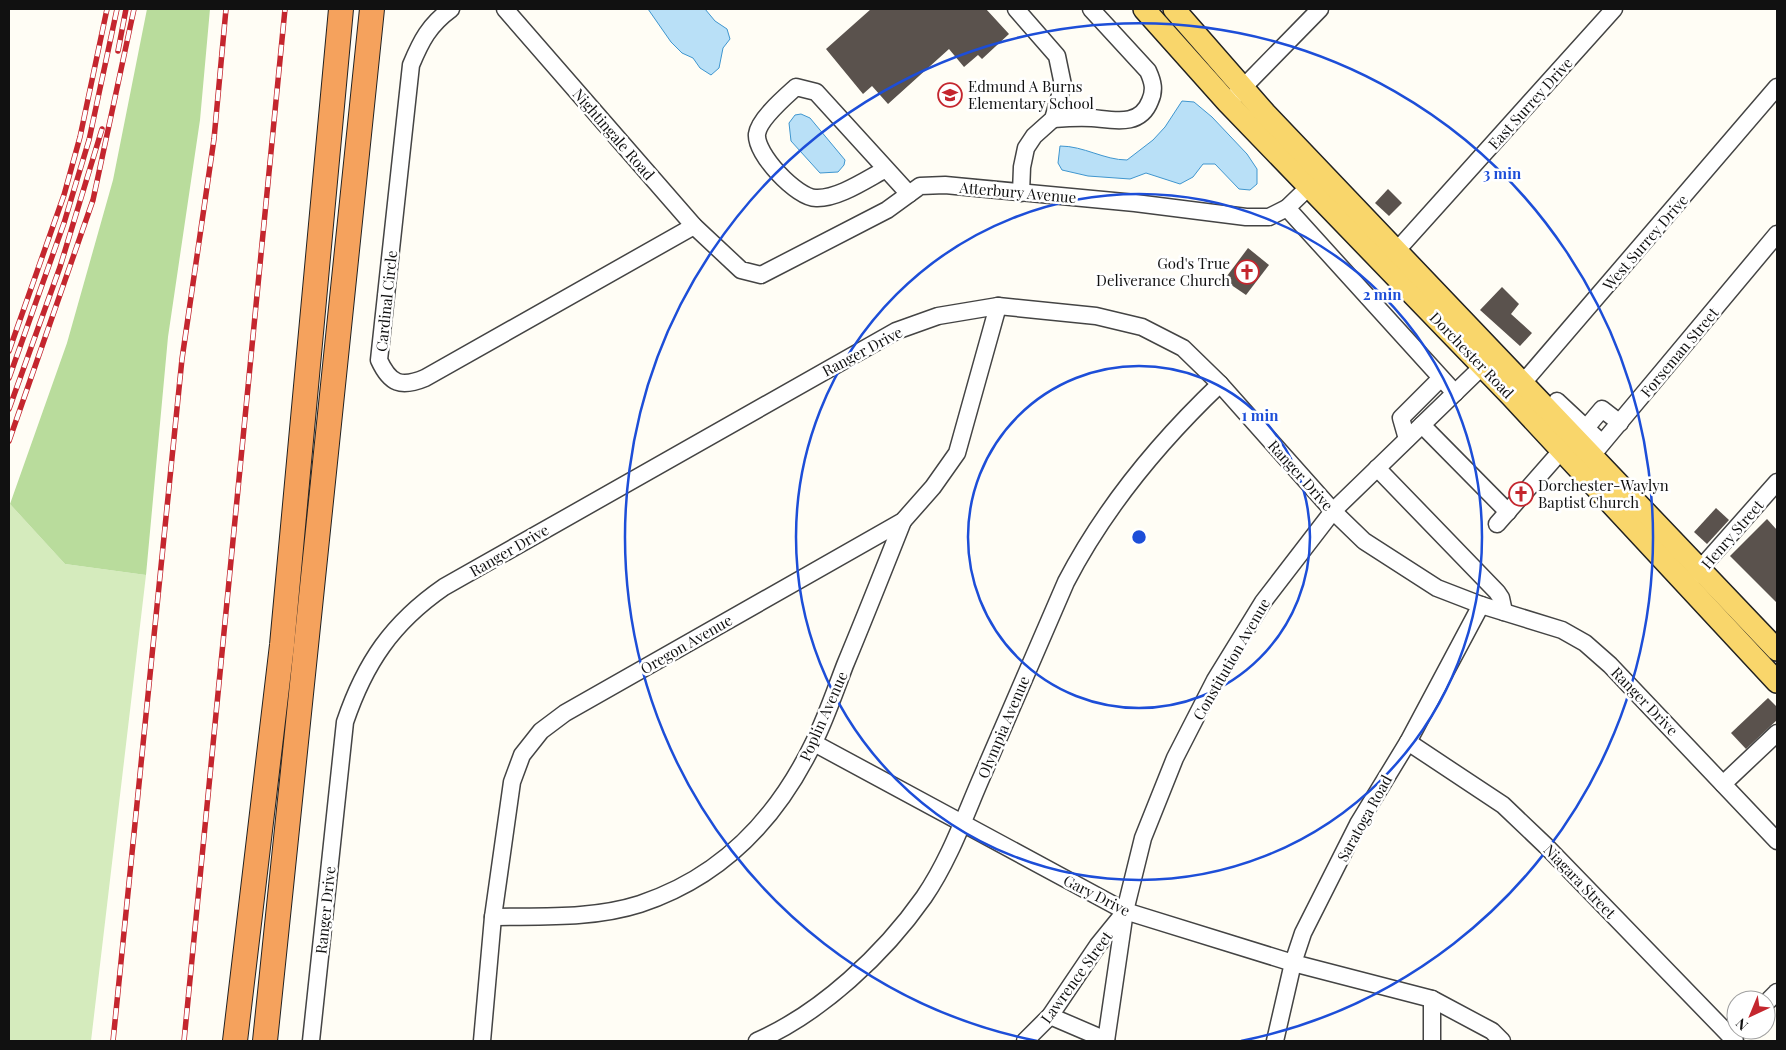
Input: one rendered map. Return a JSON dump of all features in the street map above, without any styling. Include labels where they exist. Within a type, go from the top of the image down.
[{"type":"highway","points":[[235,1041],[282,645],[341,9]]},
{"type":"highway","points":[[265,1041],[372,9]]},
{"type":"highway","points":[[353,194],[385,9]]},
{"type":"main road","name":"Dorchester Road","points":[[1144,9],[1228,102],[1316,180],[1488,361],[1591,456],[1777,650]]},
{"type":"main road","name":"Dorchester Road","points":[[1174,9],[1243,88],[1316,180]]},
{"type":"main road","name":"Dorchester Road","points":[[1518,390],[1562,450],[1591,456],[1685,584],[1777,682]]},
{"type":"street","name":"Cardinal Circle","points":[[451,9],[440,17],[422,38],[411,65],[379,360],[385,372],[394,382],[410,384],[425,378],[694,226]]},
{"type":"street","name":"Nightingale Road","points":[[505,9],[694,226],[727,256]]},
{"type":"street","points":[[1016,9],[1057,56],[1063,85],[1053,119],[1034,136],[1026,148],[1022,167],[1022,192]]},
{"type":"street","points":[[1053,119],[1069,117],[1128,121],[1145,112],[1152,96],[1153,82],[1148,71],[1091,9]]},
{"type":"street","points":[[1228,102],[1320,9]]},
{"type":"street","name":"East Surrey Drive","points":[[1391,257],[1614,9]]},
{"type":"street","name":"West Surrey Drive","points":[[1518,390],[1777,87]]},
{"type":"street","points":[[886,169],[847,190],[817,198],[804,196],[775,168],[758,147],[757,133],[774,108],[796,88],[816,92],[910,194]]},
{"type":"street","name":"Atterbury Avenue","points":[[727,256],[741,270],[761,275],[887,210],[920,186],[945,185],[1246,217],[1270,217],[1287,208],[1316,180]]},
{"type":"street","points":[[1287,208],[1455,393]]},
{"type":"street","name":"Forseman Street","points":[[1591,456],[1777,234]]},
{"type":"street","name":"Ranger Drive","points":[[311,1041],[345,722],[363,676],[380,647],[406,617],[420,604],[452,583],[896,331],[938,316],[998,306],[1096,316],[1142,327],[1182,348],[1220,384],[1333,511],[1364,541],[1437,588],[1481,605],[1562,630],[1585,643],[1610,665],[1777,841]]},
{"type":"street","name":"Oregon Avenue","points":[[482,1041],[493,917],[512,782],[522,755],[541,731],[565,713],[903,521],[933,487],[957,453],[998,306]]},
{"type":"street","name":"Constitution Avenue","points":[[1106,1041],[1126,911],[1143,838],[1175,758],[1215,680],[1263,602],[1333,511],[1488,361]]},
{"type":"street","points":[[1407,439],[1401,418],[1441,378]]},
{"type":"street","name":"Olympia Avenue","points":[[757,1041],[776,1033],[819,1004],[856,974],[924,897],[938,874],[962,822],[1066,582],[1080,554],[1123,490],[1174,428],[1220,384]]},
{"type":"street","points":[[1557,401],[1586,428],[1591,456]]},
{"type":"street","points":[[1586,428],[1602,408],[1620,423]]},
{"type":"street","points":[[1422,425],[1502,518],[1562,450]]},
{"type":"street","points":[[1378,468],[1497,592],[1501,598],[1504,612]]},
{"type":"street","name":"Henry Street","points":[[1685,584],[1701,570],[1777,482]]},
{"type":"street","name":"Poplin Avenue","points":[[493,917],[592,914],[639,904],[688,884],[726,860],[752,836],[783,796],[814,743],[903,521]]},
{"type":"street","name":"Saratoga Road","points":[[1275,1041],[1292,963],[1303,933],[1358,824],[1408,742],[1481,605]]},
{"type":"street","points":[[1724,784],[1777,733]]},
{"type":"street","name":"Niagara Street","points":[[1408,742],[1503,806],[1546,846],[1726,1028]]},
{"type":"street","name":"Gary Drive","points":[[814,743],[1126,911],[1292,963],[1432,999],[1492,1031],[1502,1041]]},
{"type":"street","name":"Lawrence Street","points":[[1025,1041],[1050,1016],[1098,945],[1126,911]]},
{"type":"street","points":[[1432,999],[1432,1041]]},
{"type":"street","points":[[1050,1016],[1106,1041]]},
{"type":"green space","points":[[147,9],[210,9],[200,120],[168,337],[146,575],[65,564],[10,504],[67,343],[113,180]]},
{"type":"green space","points":[[10,504],[65,564],[146,575],[91,1041],[9,1041]]},
{"type":"water","points":[[648,9],[705,9],[715,21],[727,29],[730,39],[723,48],[719,68],[711,75],[700,68],[693,58],[682,53],[671,42]]},
{"type":"water","points":[[1182,101],[1194,102],[1212,117],[1247,154],[1257,169],[1257,184],[1250,190],[1239,189],[1215,164],[1203,164],[1193,177],[1180,184],[1146,173],[1130,179],[1088,176],[1062,170],[1058,163],[1060,146],[1077,148],[1110,158],[1127,160],[1153,140],[1165,127]]},
{"type":"water","points":[[801,114],[810,118],[845,160],[844,165],[838,172],[820,173],[791,141],[789,123],[795,115]]},
{"type":"building","name":"Edmund A Burns Elementary School","points":[[871,9],[986,9],[1009,34],[982,59],[978,55],[964,67],[949,49],[888,104],[872,86],[863,94],[826,49]]},
{"type":"building","points":[[1388,189],[1402,203],[1389,216],[1375,203]]},
{"type":"building","name":"God's True Deliverance Church","points":[[1248,248],[1269,265],[1246,295],[1224,280]]},
{"type":"building","points":[[1502,287],[1519,304],[1511,314],[1532,333],[1520,346],[1480,310]]},
{"type":"building","points":[[1716,508],[1729,520],[1707,544],[1694,532]]},
{"type":"building","points":[[1767,519],[1777,530],[1777,603],[1730,556]]},
{"type":"building","points":[[1768,698],[1777,707],[1777,720],[1746,749],[1731,733]]},
{"type":"railway","points":[[9,351],[64,195],[80,137],[107,9]]},
{"type":"railway","points":[[9,378],[64,223],[89,140],[117,9]]},
{"type":"railway","points":[[118,51],[126,9]]},
{"type":"railway","points":[[9,441],[93,200],[134,9]]},
{"type":"railway","points":[[113,1041],[182,359],[214,139],[226,9]]},
{"type":"railway","points":[[184,1041],[285,9]]},
{"type":"railway","points":[[9,409],[60,267],[102,129]]},
{"type":"place","name":"Edmund A Burns Elementary School","points":[[950,95]]},
{"type":"place","name":"God's True Deliverance Church","points":[[1247,272]]},
{"type":"place","name":"Dorchester-Waylyn Baptist Church","points":[[1521,494]]}]
